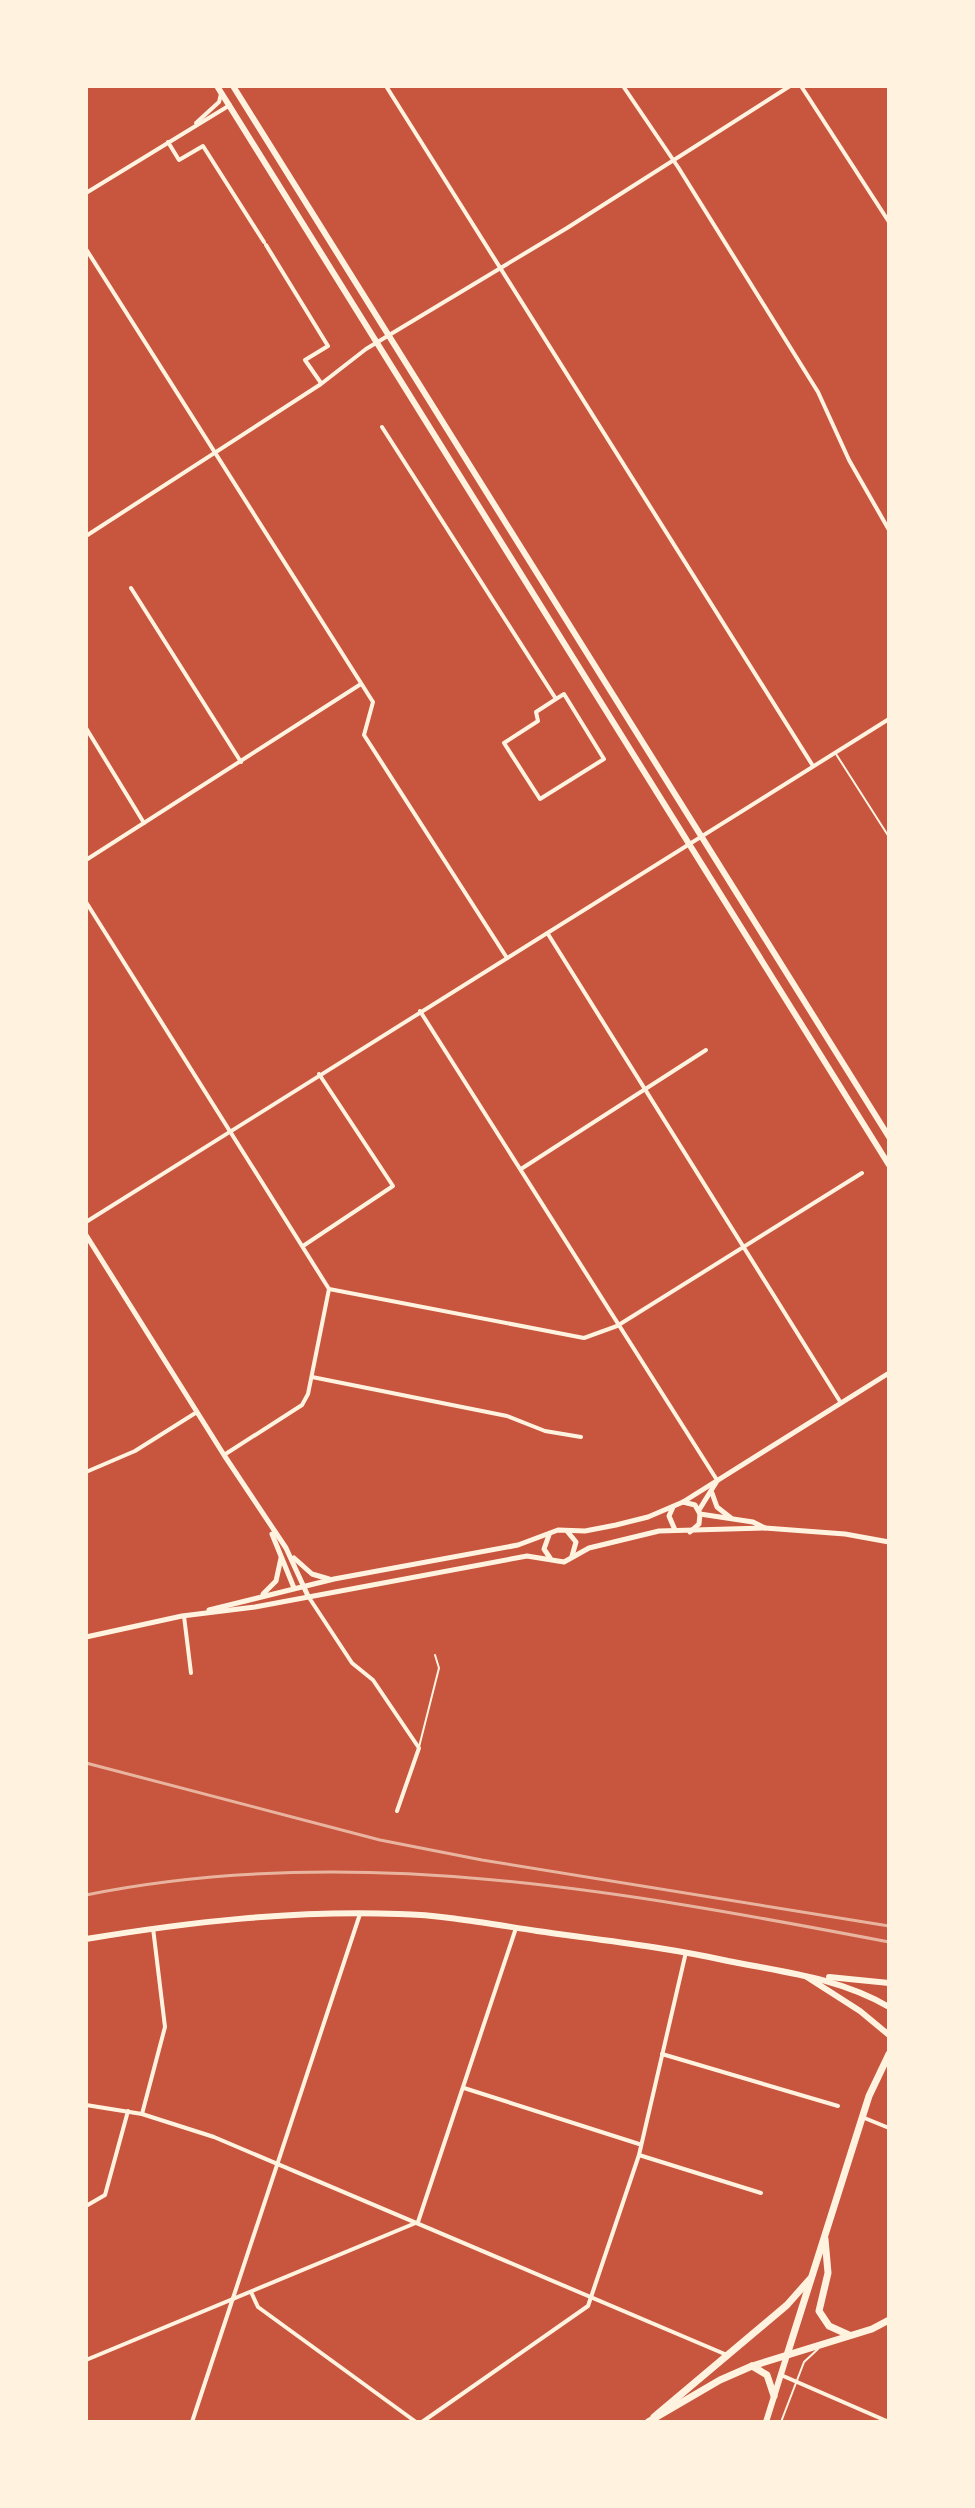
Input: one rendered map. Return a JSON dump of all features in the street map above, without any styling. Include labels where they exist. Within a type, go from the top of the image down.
[{"type":"main road","points":[[233,86],[387,338],[889,1136]]},
{"type":"main road","points":[[220,89],[889,1165]]},
{"type":"main road","points":[[86,1939],[153,1928],[271,1916],[360,1914],[443,1917],[686,1952],[807,1977],[889,1983]]},
{"type":"main road","points":[[807,1977],[860,2011],[889,2035]]},
{"type":"main road","points":[[819,1977],[857,1990],[889,2007]]},
{"type":"main road","points":[[766,2422],[862,2117],[889,2054]]},
{"type":"main road","points":[[825,2235],[828,2273],[819,2311],[829,2326],[849,2335]]},
{"type":"main road","points":[[651,2420],[787,2305],[812,2278]]},
{"type":"main road","points":[[651,2420],[752,2366],[889,2320]]},
{"type":"main road","points":[[752,2366],[767,2375],[774,2396]]},
{"type":"street","points":[[386,86],[813,766]]},
{"type":"street","points":[[623,86],[818,392],[848,457],[889,530]]},
{"type":"street","points":[[86,536],[387,338],[790,86]]},
{"type":"street","points":[[801,86],[889,222]]},
{"type":"street","points":[[195,125],[219,102],[220,89]]},
{"type":"street","points":[[86,193],[230,105]]},
{"type":"street","points":[[168,142],[179,160],[203,146],[265,243],[328,346],[305,360],[321,384]]},
{"type":"street","points":[[86,249],[373,702],[364,735],[507,958]]},
{"type":"street","points":[[382,427],[556,699]]},
{"type":"street","points":[[131,588],[241,762]]},
{"type":"street","points":[[86,860],[361,684]]},
{"type":"street","points":[[564,694],[604,759],[540,799],[504,743],[538,721],[536,712],[556,699],[564,694]]},
{"type":"street","points":[[86,1222],[889,719]]},
{"type":"street","points":[[86,728],[144,823]]},
{"type":"street","points":[[86,902],[329,1289],[308,1394],[292,1414],[224,1455]]},
{"type":"street","points":[[548,934],[747,1247],[842,1404]]},
{"type":"street","points":[[420,1011],[717,1480]]},
{"type":"street","points":[[521,1169],[706,1050]]},
{"type":"street","points":[[303,1246],[393,1186],[319,1074]]},
{"type":"street","points":[[329,1289],[579,1338],[617,1326],[862,1173]]},
{"type":"street","points":[[86,1235],[269,1526],[300,1566],[312,1574],[334,1579]]},
{"type":"street","points":[[200,1613],[334,1579],[518,1545],[549,1534],[616,1525],[674,1506],[889,1373]]},
{"type":"street","points":[[312,1377],[507,1416],[545,1431],[581,1437]]},
{"type":"street","points":[[86,1472],[135,1451],[197,1412]]},
{"type":"street","points":[[690,1532],[699,1524],[700,1512],[717,1480]]},
{"type":"street","points":[[712,1493],[717,1507],[732,1518]]},
{"type":"street","points":[[683,1502],[691,1503],[700,1512],[753,1522],[765,1528]]},
{"type":"street","points":[[674,1506],[669,1516],[677,1531]]},
{"type":"street","points":[[269,1526],[294,1588],[308,1596]]},
{"type":"street","points":[[86,1637],[200,1613],[527,1556],[564,1562],[615,1540],[677,1531],[765,1528],[845,1534],[889,1542]]},
{"type":"street","points":[[567,1531],[576,1542],[572,1556]]},
{"type":"street","points":[[549,1534],[544,1549],[550,1558]]},
{"type":"street","points":[[286,1548],[308,1596],[352,1663],[373,1680],[419,1748],[397,1811]]},
{"type":"street","points":[[263,1595],[276,1581],[281,1557]]},
{"type":"street","points":[[393,1570],[395,1581]]},
{"type":"street","points":[[184,1616],[191,1673]]},
{"type":"street","points":[[192,2422],[360,1914]]},
{"type":"street","points":[[142,2114],[165,2027],[153,1928]]},
{"type":"street","points":[[86,2360],[418,2222],[516,1928]]},
{"type":"street","points":[[251,2292],[258,2307],[419,2422],[588,2306],[639,2155],[639,2144],[686,1952]]},
{"type":"street","points":[[662,2054],[838,2106]]},
{"type":"street","points":[[464,2088],[639,2144]]},
{"type":"street","points":[[86,2105],[142,2114],[214,2137],[727,2355]]},
{"type":"street","points":[[86,2206],[105,2195],[128,2111]]},
{"type":"street","points":[[862,2117],[889,2128]]},
{"type":"street","points":[[639,2155],[761,2193]]},
{"type":"street","points":[[781,2375],[889,2422]]},
{"type":"lane","points":[[835,753],[889,837]]},
{"type":"lane","points":[[419,1748],[439,1668],[435,1655]]},
{"type":"lane","points":[[781,2422],[804,2362],[828,2342]]},
{"type":"railway","points":[[86,1763],[380,1840],[482,1860],[889,1926]]},
{"type":"railway","points":[[86,1895],[186,1879],[286,1873],[387,1873],[590,1891],[889,1942]]}]
